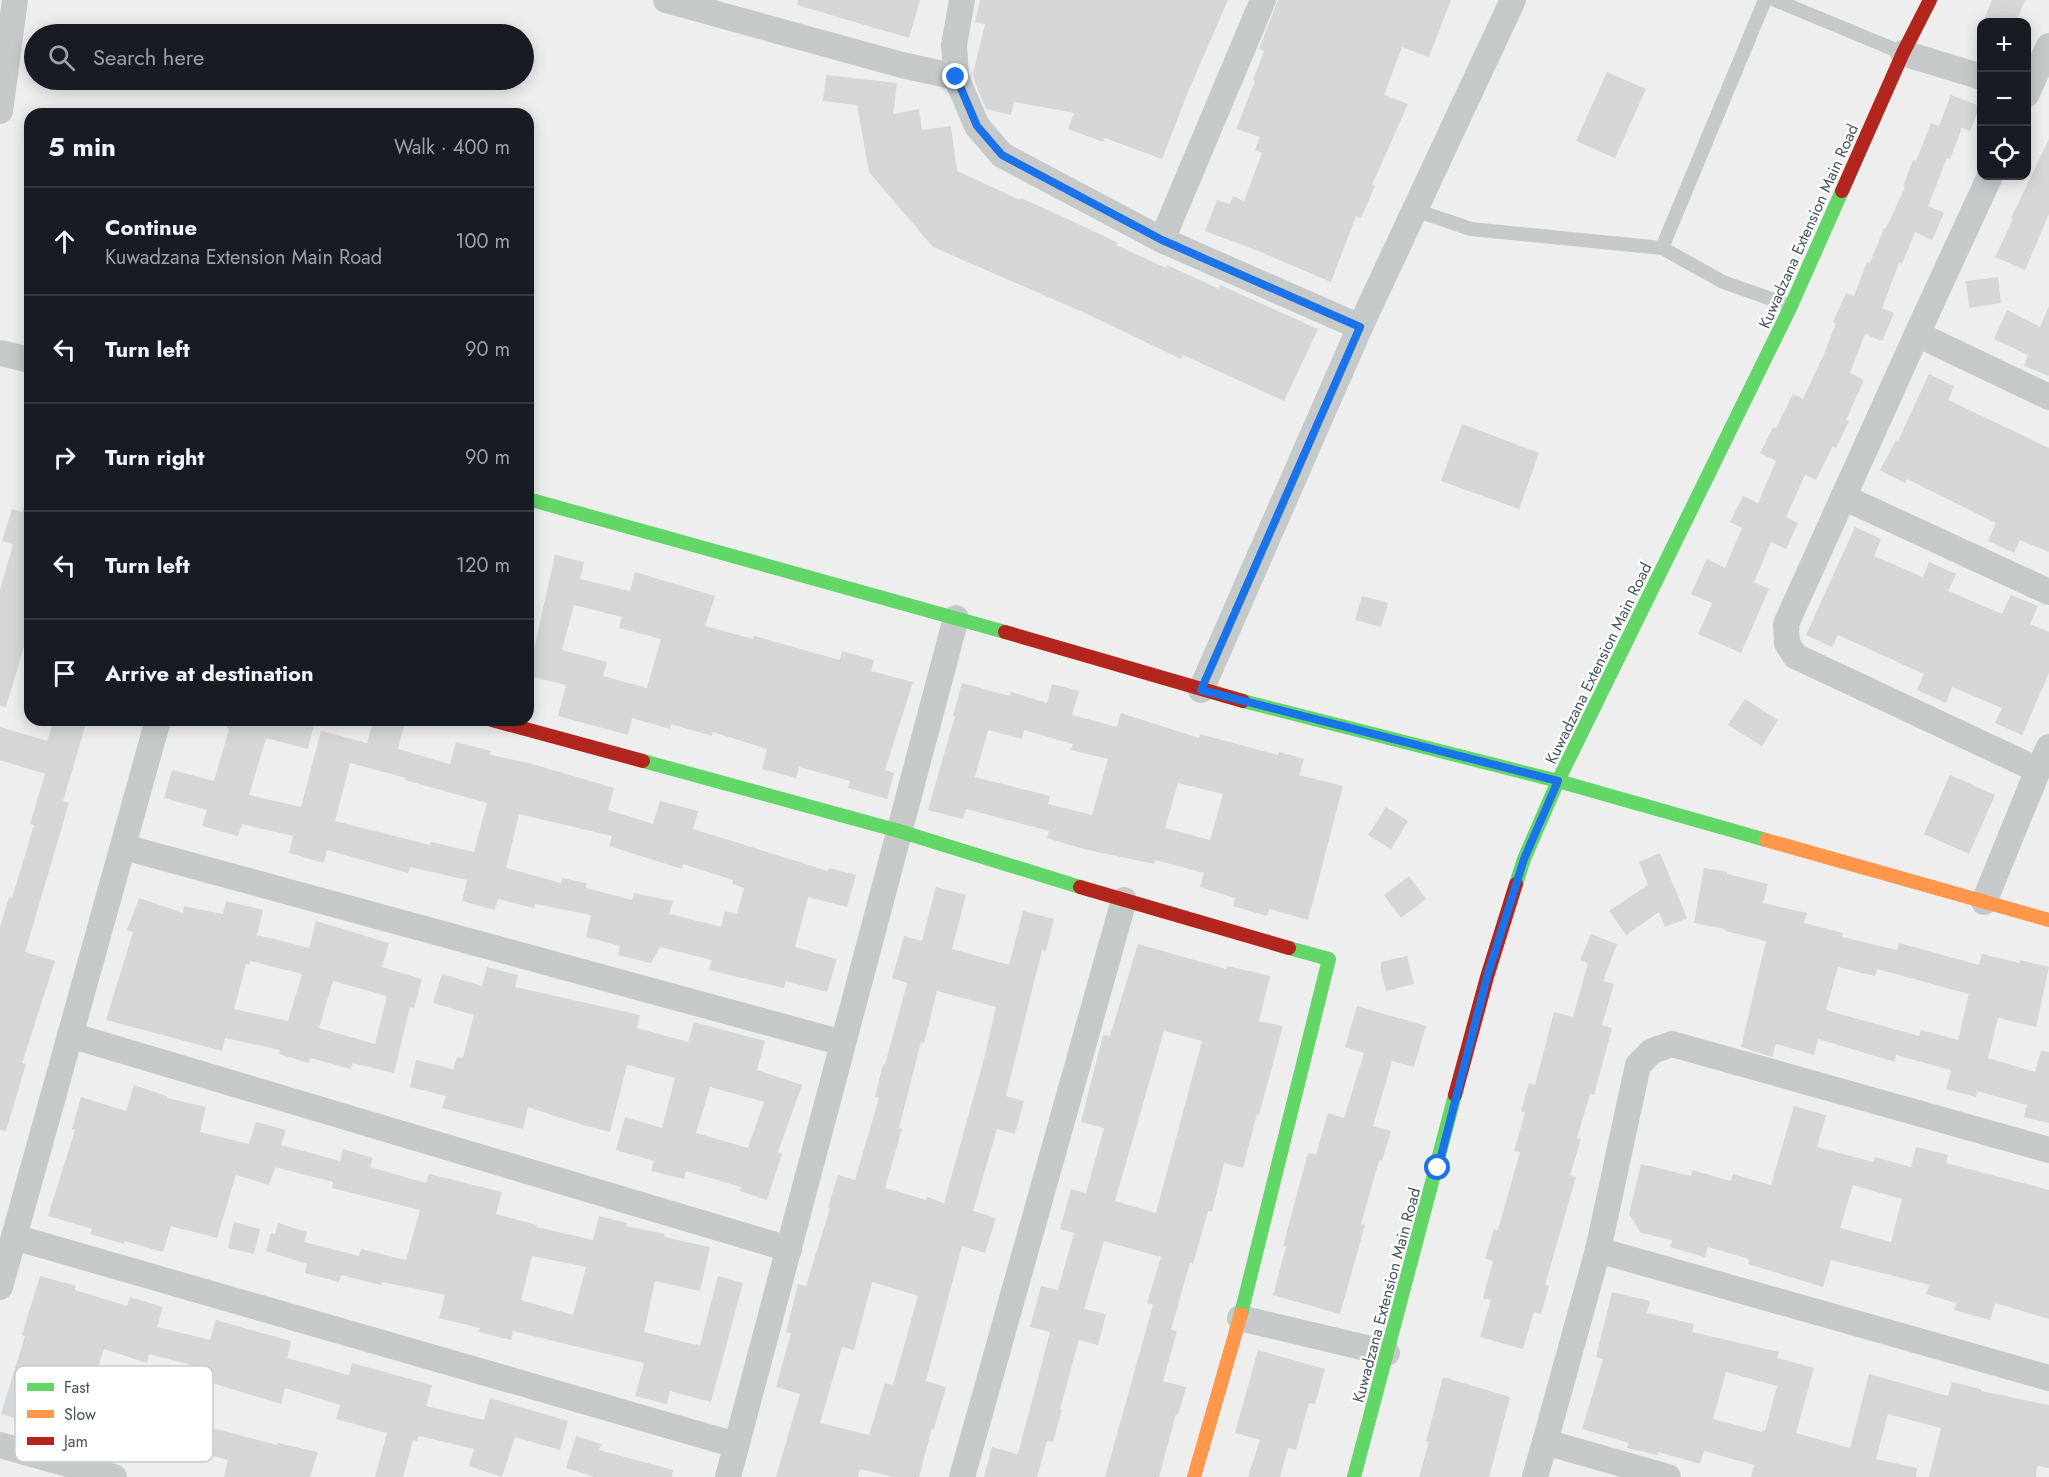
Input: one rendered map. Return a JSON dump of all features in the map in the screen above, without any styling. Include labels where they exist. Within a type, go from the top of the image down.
[{"type":"street","points":[[0,111],[15,0]]},
{"type":"street","points":[[666,0],[902,65],[956,77]]},
{"type":"street","points":[[962,0],[954,45],[956,77],[977,126],[1002,155],[1162,240],[1360,327]]},
{"type":"street","points":[[1162,240],[1263,0]]},
{"type":"street","points":[[1201,690],[1360,327],[1513,0]]},
{"type":"street","name":"Kuwadzana Extension Main Road","points":[[1354,1477],[1487,977],[1524,859],[1558,781],[1791,306],[1903,53],[1930,0]]},
{"type":"street","points":[[2031,84],[2049,46]]},
{"type":"street","points":[[1903,53],[1977,75]]},
{"type":"street","points":[[1988,180],[1786,624],[1787,644],[1795,656],[2038,770]]},
{"type":"street","points":[[1917,334],[2049,397]]},
{"type":"street","points":[[0,353],[24,359]]},
{"type":"street","points":[[1844,497],[2049,592]]},
{"type":"street","points":[[534,501],[957,618],[1201,690],[1558,781],[2049,920]]},
{"type":"street","points":[[728,1477],[957,618]]},
{"type":"street","points":[[0,1287],[156,726]]},
{"type":"street","points":[[514,726],[899,831],[1124,900],[1329,959],[1240,1318],[1194,1477]]},
{"type":"street","points":[[1984,902],[2049,747]]},
{"type":"street","points":[[124,847],[843,1044]]},
{"type":"street","points":[[962,1477],[1124,900]]},
{"type":"street","points":[[70,1035],[789,1249]]},
{"type":"street","points":[[1535,1477],[1598,1250],[1638,1065],[1652,1051],[1672,1044],[2049,1150]]},
{"type":"street","points":[[14,1237],[736,1445]]},
{"type":"street","points":[[1598,1250],[2049,1378]]},
{"type":"street","points":[[1240,1318],[1387,1353]]},
{"type":"street","points":[[1545,1442],[1668,1477]]},
{"type":"street","points":[[0,1445],[15,1449]]},
{"type":"street","points":[[61,1462],[114,1477]]},
{"type":"lane","points":[[1662,248],[1765,0]]},
{"type":"lane","points":[[1775,0],[1903,53]]},
{"type":"lane","points":[[1415,210],[1472,230],[1662,248],[1723,282],[1791,306]]},
{"type":"building","points":[[798,0],[920,0],[909,38],[797,5]]},
{"type":"building","points":[[980,0],[1228,0],[1162,159],[1105,138],[1103,142],[1068,129],[1074,113],[1014,102],[1011,115],[986,109],[973,74],[985,24],[975,22]]},
{"type":"building","points":[[1278,0],[1451,0],[1429,57],[1402,47],[1384,95],[1408,104],[1372,185],[1375,186],[1361,218],[1356,216],[1331,282],[1205,231],[1217,200],[1230,204],[1233,196],[1244,201],[1262,153],[1255,150],[1260,137],[1236,129],[1255,81],[1253,80],[1264,51],[1259,49]]},
{"type":"building","points":[[1992,0],[2025,0],[2018,18],[1985,18]]},
{"type":"building","points":[[1607,72],[1646,89],[1615,158],[1576,141]]},
{"type":"building","points":[[826,75],[897,83],[893,114],[919,109],[922,130],[951,126],[957,171],[1070,220],[1166,268],[1167,265],[1219,289],[1220,285],[1318,329],[1284,401],[1183,355],[1181,359],[1085,313],[933,247],[869,172],[857,105],[823,101]]},
{"type":"building","points":[[1951,95],[1977,105],[1977,114],[1970,131],[1962,128],[1928,206],[1944,213],[1932,240],[1915,232],[1902,264],[1899,263],[1882,308],[1894,313],[1882,341],[1865,334],[1850,373],[1864,380],[1846,420],[1849,421],[1836,448],[1833,446],[1816,480],[1805,475],[1786,517],[1798,523],[1786,549],[1771,542],[1754,582],[1769,589],[1741,653],[1698,634],[1712,603],[1691,594],[1707,559],[1725,568],[1742,528],[1730,522],[1743,496],[1758,503],[1776,461],[1760,453],[1793,394],[1803,399],[1824,354],[1836,323],[1833,322],[1846,293],[1854,296],[1867,262],[1870,263],[1884,228],[1905,187],[1903,186],[1913,160],[1916,161],[1931,123],[1939,126]]},
{"type":"building","points":[[2049,139],[2049,214],[2025,270],[1995,257]]},
{"type":"building","points":[[1998,277],[2001,303],[1969,308],[1966,281]]},
{"type":"building","points":[[2049,306],[2049,376],[2024,366],[2028,355],[1994,339],[2007,310],[2040,327]]},
{"type":"building","points":[[1929,374],[1954,386],[1948,400],[2049,448],[2049,552],[2020,540],[2014,553],[1988,541],[1996,523],[1907,479],[1905,483],[1880,470],[1896,440],[1898,441]]},
{"type":"building","points":[[1462,424],[1539,453],[1519,509],[1441,481]]},
{"type":"building","points":[[24,508],[24,646],[6,707],[0,706],[0,590],[13,544],[2,541],[12,509],[22,512]]},
{"type":"building","points":[[1855,527],[1881,539],[1874,556],[1923,577],[1929,562],[1956,574],[1948,591],[2002,614],[2011,595],[2038,606],[2030,624],[2049,632],[2049,673],[2022,735],[1995,723],[2002,708],[1952,687],[1946,703],[1917,690],[1924,674],[1838,635],[1832,647],[1806,635]]},
{"type":"building","points":[[555,555],[584,562],[580,579],[630,591],[635,572],[715,596],[705,626],[753,639],[754,636],[840,660],[842,651],[874,660],[871,671],[913,682],[885,770],[894,773],[887,799],[848,788],[850,781],[799,767],[796,778],[762,769],[767,749],[713,732],[712,736],[671,724],[670,729],[632,718],[628,735],[558,716],[566,685],[534,677],[534,649]],"holes":[[[574,605],[622,617],[619,628],[661,639],[647,688],[603,676],[607,662],[562,650]]]},
{"type":"building","points":[[1362,596],[1388,603],[1381,627],[1355,620]]},
{"type":"building","points":[[962,683],[1010,696],[1011,692],[1047,703],[1052,684],[1079,691],[1072,715],[1117,727],[1121,713],[1199,738],[1200,734],[1278,755],[1279,752],[1304,759],[1299,775],[1343,786],[1308,920],[1269,909],[1267,916],[1233,906],[1235,898],[1200,887],[1204,873],[1155,860],[1154,864],[1084,849],[1047,838],[1049,831],[966,809],[963,819],[928,810],[955,716],[953,716]],"holes":[[[988,730],[1022,739],[1024,730],[1073,744],[1071,750],[1108,759],[1092,815],[1048,804],[1050,796],[975,777]],[[1178,783],[1223,794],[1210,840],[1165,828]]]},
{"type":"building","points":[[1745,699],[1778,720],[1762,746],[1728,725]]},
{"type":"building","points":[[52,726],[85,726],[63,801],[69,803],[25,952],[55,961],[22,1063],[26,1064],[6,1131],[0,1130],[0,927],[9,897],[12,898],[34,825],[30,824],[45,774],[0,760],[0,727],[47,741]]},
{"type":"building","points":[[227,726],[314,726],[308,749],[266,738],[249,795],[301,807],[321,731],[367,743],[372,726],[404,726],[398,749],[450,764],[456,742],[491,751],[490,755],[529,763],[614,788],[608,810],[653,824],[660,801],[698,811],[693,829],[828,871],[829,868],[856,875],[847,907],[808,897],[795,947],[837,959],[827,992],[786,981],[784,988],[709,970],[712,960],[660,947],[651,963],[618,955],[620,946],[586,937],[591,915],[535,904],[534,908],[498,899],[495,910],[462,901],[467,880],[410,867],[408,873],[327,850],[324,863],[289,853],[293,836],[242,824],[238,836],[202,826],[207,810],[164,798],[172,770],[214,781],[229,729]],"holes":[[[350,763],[406,778],[405,780],[487,803],[474,852],[431,842],[430,845],[335,821]],[[519,814],[612,836],[609,846],[682,869],[683,864],[733,880],[732,884],[744,888],[737,914],[725,911],[721,927],[669,914],[673,901],[634,893],[632,900],[586,888],[587,883],[562,878],[561,883],[506,868]]]},
{"type":"building","points":[[1950,775],[1995,795],[1969,854],[1924,834]]},
{"type":"building","points":[[1386,807],[1408,821],[1391,849],[1368,835]]},
{"type":"building","points":[[1660,853],[1687,918],[1665,927],[1659,912],[1626,935],[1609,911],[1648,885],[1639,862]]},
{"type":"building","points":[[1704,868],[1768,884],[1763,903],[1807,913],[1804,923],[1843,933],[1842,937],[1897,950],[1899,943],[1979,965],[1982,954],[2049,967],[2036,1027],[1998,1018],[1988,1058],[2035,1072],[2041,1051],[2049,1052],[2049,1123],[2024,1117],[2027,1105],[1977,1091],[1976,1097],[1946,1089],[1951,1070],[1896,1055],[1895,1062],[1818,1039],[1814,1055],[1776,1044],[1772,1057],[1741,1047],[1766,941],[1725,931],[1726,929],[1694,923]],"holes":[[[1838,967],[1875,976],[1877,969],[1969,994],[1958,1040],[1921,1030],[1919,1036],[1826,1010]]]},
{"type":"building","points":[[1409,876],[1426,899],[1401,918],[1384,895]]},
{"type":"building","points":[[936,887],[966,895],[952,949],[1009,965],[1023,911],[1054,919],[1046,951],[1042,950],[1006,1096],[1024,1101],[1015,1134],[997,1129],[973,1211],[996,1218],[985,1253],[962,1246],[926,1381],[946,1387],[919,1477],[894,1477],[860,1469],[858,1477],[776,1477],[800,1394],[776,1387],[791,1333],[786,1332],[798,1284],[806,1286],[838,1175],[855,1180],[879,1098],[875,1097],[883,1064],[885,1065],[907,983],[892,978],[904,936],[922,941]],"holes":[[[937,991],[996,1007],[944,1203],[885,1188],[902,1129],[899,1128],[921,1042],[924,1043]],[[872,1282],[918,1296],[893,1385],[885,1383],[869,1435],[820,1423],[842,1347],[854,1350]]]},
{"type":"building","points":[[139,898],[183,913],[184,906],[223,914],[226,901],[263,910],[257,935],[309,948],[316,921],[389,943],[382,967],[422,979],[414,1008],[410,1007],[394,1073],[352,1063],[351,1069],[310,1058],[309,1063],[279,1054],[280,1050],[225,1038],[222,1051],[106,1020],[133,932],[127,930]],"holes":[[[250,961],[302,974],[288,1021],[234,1009],[246,964],[249,965]],[[333,981],[387,996],[375,1044],[319,1028]]]},
{"type":"building","points":[[1591,934],[1617,944],[1603,981],[1614,984],[1602,1025],[1612,1028],[1594,1095],[1590,1094],[1577,1138],[1581,1139],[1570,1175],[1576,1177],[1545,1285],[1549,1286],[1541,1314],[1534,1312],[1523,1349],[1480,1337],[1491,1300],[1483,1298],[1493,1261],[1485,1259],[1494,1229],[1498,1230],[1520,1152],[1514,1151],[1525,1113],[1521,1111],[1529,1083],[1535,1085],[1554,1012],[1573,1017],[1588,963],[1580,960]]},
{"type":"building","points":[[1138,944],[1226,969],[1227,966],[1270,976],[1259,1021],[1283,1026],[1243,1168],[1224,1163],[1212,1212],[1208,1211],[1171,1330],[1177,1331],[1163,1381],[1186,1387],[1178,1415],[1176,1414],[1159,1477],[1105,1477],[1153,1305],[1147,1303],[1161,1257],[1104,1241],[1084,1309],[1106,1314],[1098,1345],[1079,1340],[1053,1442],[1047,1441],[1037,1477],[984,1477],[992,1447],[1018,1454],[1050,1332],[1030,1327],[1041,1286],[1058,1290],[1074,1233],[1060,1229],[1071,1189],[1086,1193],[1104,1128],[1081,1122],[1103,1035],[1110,1036]],"holes":[[[1164,1031],[1202,1041],[1156,1213],[1115,1201]]]},
{"type":"building","points":[[1407,956],[1414,984],[1386,991],[1381,962]]},
{"type":"building","points":[[487,967],[518,975],[515,987],[640,1015],[637,1028],[688,1042],[694,1022],[765,1041],[757,1070],[802,1085],[778,1152],[782,1154],[767,1200],[740,1191],[741,1187],[686,1171],[684,1179],[651,1171],[654,1161],[616,1150],[625,1117],[662,1128],[675,1078],[627,1065],[610,1132],[528,1107],[523,1129],[442,1108],[446,1096],[410,1087],[416,1060],[453,1069],[457,1057],[463,1058],[474,1015],[433,1003],[442,974],[482,986]],"holes":[[[710,1087],[764,1102],[748,1148],[696,1133]]]},
{"type":"building","points":[[1357,1006],[1426,1026],[1414,1067],[1392,1061],[1373,1126],[1391,1131],[1382,1161],[1379,1160],[1361,1224],[1365,1225],[1340,1314],[1273,1295],[1286,1247],[1283,1246],[1308,1153],[1316,1155],[1328,1113],[1344,1118],[1364,1053],[1345,1047]]},
{"type":"building","points":[[134,1085],[167,1096],[167,1098],[206,1107],[200,1132],[249,1144],[256,1122],[286,1130],[281,1145],[340,1161],[343,1149],[373,1158],[370,1167],[426,1183],[429,1174],[502,1192],[496,1214],[537,1225],[536,1227],[593,1240],[599,1216],[627,1223],[626,1226],[665,1234],[664,1237],[710,1247],[700,1291],[655,1281],[644,1332],[700,1345],[718,1276],[743,1283],[711,1402],[670,1391],[667,1404],[635,1396],[644,1363],[513,1331],[511,1340],[479,1332],[480,1328],[439,1318],[445,1295],[382,1282],[381,1285],[341,1275],[339,1282],[305,1273],[307,1264],[266,1251],[271,1233],[275,1234],[278,1223],[307,1232],[304,1242],[359,1256],[361,1249],[406,1260],[420,1210],[332,1188],[333,1182],[275,1167],[269,1185],[236,1175],[217,1238],[171,1226],[163,1252],[90,1234],[92,1229],[48,1216],[75,1130],[72,1129],[81,1097],[126,1111]],"holes":[[[532,1256],[586,1267],[573,1315],[521,1300]]]},
{"type":"building","points":[[1794,1106],[1826,1115],[1817,1147],[1873,1162],[1875,1157],[1911,1167],[1916,1147],[1948,1155],[1946,1163],[2049,1190],[2049,1319],[1995,1303],[1990,1320],[1954,1310],[1957,1303],[1926,1294],[1929,1285],[1831,1260],[1823,1287],[1748,1264],[1749,1259],[1708,1247],[1705,1257],[1670,1247],[1672,1240],[1641,1233],[1629,1214],[1641,1164],[1691,1176],[1692,1170],[1731,1181],[1733,1174],[1771,1185]],"holes":[[[1853,1185],[1902,1199],[1891,1242],[1840,1228]]]},
{"type":"building","points":[[234,1222],[260,1229],[254,1254],[228,1248]]},
{"type":"building","points":[[40,1276],[76,1286],[75,1290],[127,1306],[130,1297],[163,1307],[157,1327],[210,1340],[216,1320],[291,1341],[287,1358],[349,1375],[352,1363],[432,1385],[426,1406],[484,1420],[490,1398],[568,1421],[560,1450],[515,1437],[502,1477],[469,1466],[474,1449],[419,1436],[417,1441],[413,1440],[403,1477],[375,1477],[387,1433],[336,1419],[340,1405],[285,1388],[281,1404],[213,1383],[213,1366],[195,1366],[149,1354],[147,1363],[104,1349],[98,1366],[16,1366],[25,1336],[22,1335]]},
{"type":"building","points":[[1612,1292],[1650,1301],[1647,1313],[1694,1324],[1692,1332],[1779,1352],[1777,1358],[1814,1368],[1796,1433],[1850,1448],[1869,1374],[1948,1396],[1952,1382],[1981,1389],[1981,1391],[2049,1405],[2049,1468],[2037,1466],[2036,1477],[1929,1477],[1941,1428],[1888,1414],[1876,1459],[1917,1468],[1916,1477],[1751,1477],[1754,1465],[1704,1451],[1700,1464],[1658,1452],[1657,1455],[1627,1448],[1629,1443],[1582,1429],[1603,1359],[1596,1357]],"holes":[[[1726,1372],[1777,1386],[1765,1431],[1713,1419]]]},
{"type":"building","points":[[1258,1350],[1325,1369],[1315,1404],[1309,1403],[1296,1450],[1288,1448],[1280,1477],[1248,1477],[1260,1440],[1235,1433]]},
{"type":"building","points":[[15,1368],[15,1418],[1,1414]]},
{"type":"building","points":[[1443,1377],[1510,1397],[1489,1477],[1419,1477]]},
{"type":"building","points":[[213,1428],[277,1445],[278,1443],[318,1452],[310,1477],[224,1477],[228,1460],[213,1456]]},
{"type":"building","points":[[576,1436],[601,1444],[599,1450],[673,1470],[672,1477],[594,1477],[566,1468]]},
{"type":"traffic: fast","points":[[1516,884],[1524,859],[1558,781],[1791,306],[1842,191]]},
{"type":"traffic: fast","points":[[534,501],[1005,632]]},
{"type":"traffic: fast","points":[[1243,701],[1558,781],[1766,840]]},
{"type":"traffic: fast","points":[[643,761],[899,831],[1080,887]]},
{"type":"traffic: fast","points":[[1241,1314],[1329,959],[1289,948]]},
{"type":"traffic: fast","points":[[1354,1477],[1455,1095]]},
{"type":"traffic: slow","points":[[1766,840],[2049,920]]},
{"type":"traffic: slow","points":[[1194,1477],[1241,1314]]},
{"type":"traffic: jam","points":[[1842,191],[1903,53],[1930,0]]},
{"type":"traffic: jam","points":[[1005,632],[1243,701]]},
{"type":"traffic: jam","points":[[514,726],[643,761]]},
{"type":"traffic: jam","points":[[1455,1095],[1487,977],[1516,884]]},
{"type":"traffic: jam","points":[[1080,887],[1289,948]]},
{"type":"route","points":[[956,77],[977,126],[1002,155],[1162,240],[1360,327],[1201,690],[1558,781],[1524,859],[1487,977],[1438,1168]]}]
